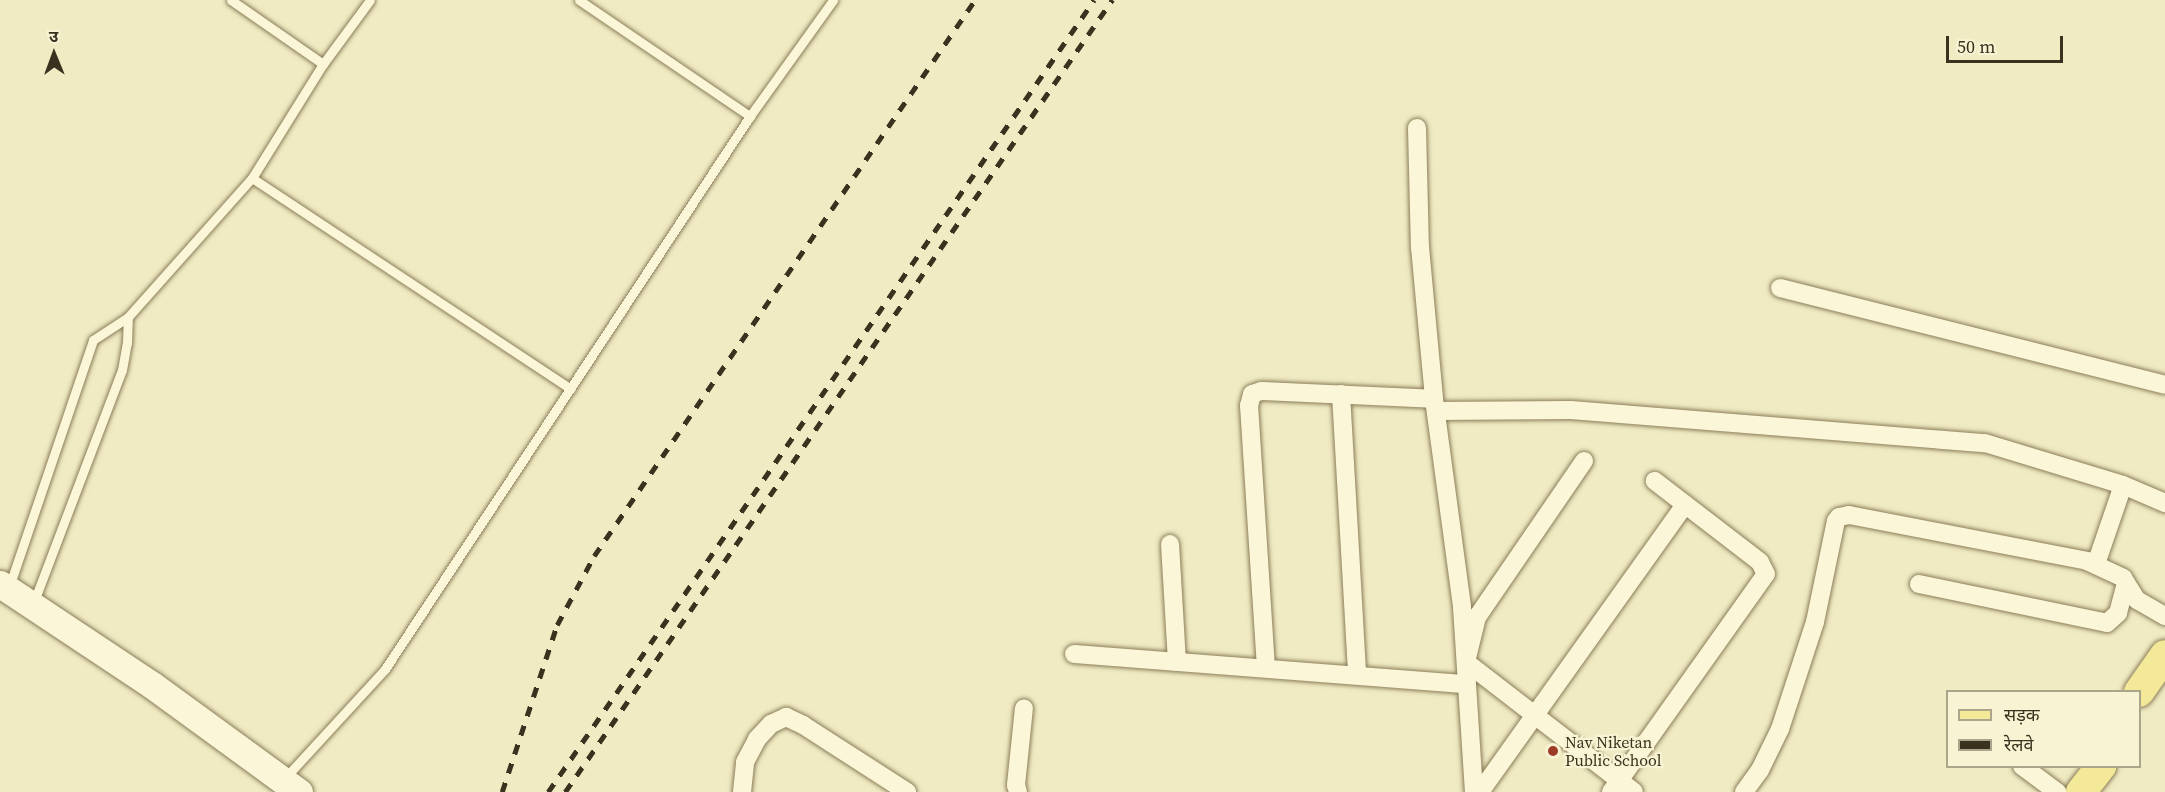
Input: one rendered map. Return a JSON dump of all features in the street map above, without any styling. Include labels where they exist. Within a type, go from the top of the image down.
[{"type":"main road","points":[[4,587],[152,685],[291,786]]},
{"type":"main road","points":[[2140,690],[2165,656]]},
{"type":"main road","points":[[2141,712],[2165,682]]},
{"type":"main road","points":[[2066,792],[2083,768]]},
{"type":"main road","points":[[2081,792],[2099,768]]},
{"type":"street","points":[[1417,128],[1420,248],[1435,405],[1462,607],[1474,792]]},
{"type":"street","points":[[1780,288],[2165,386]]},
{"type":"street","points":[[1266,668],[1249,406],[1252,394],[1261,391],[1341,394],[1435,405],[1571,410],[1944,438],[1984,443],[2123,484],[2165,503]]},
{"type":"street","points":[[1341,394],[1357,675]]},
{"type":"street","points":[[1466,662],[1478,617],[1584,461]]},
{"type":"street","points":[[1615,786],[1766,574],[1760,562],[1655,481]]},
{"type":"street","points":[[2096,564],[2123,484]]},
{"type":"street","points":[[1480,792],[1685,505]]},
{"type":"street","points":[[1744,792],[1760,770],[1780,729],[1815,622],[1836,521],[1839,517],[1849,515],[2096,564],[2114,571],[2123,578],[2137,600],[2165,616]]},
{"type":"street","points":[[1170,544],[1177,662]]},
{"type":"street","points":[[1919,584],[2107,623],[2118,612],[2126,583]]},
{"type":"street","points":[[1074,654],[1467,684]]},
{"type":"street","points":[[1466,662],[1536,715],[1615,786],[1634,792]]},
{"type":"street","points":[[1018,792],[1016,785],[1024,708]]},
{"type":"street","points":[[742,792],[745,762],[757,740],[771,724],[786,717],[803,725],[907,792]]},
{"type":"street","points":[[2025,768],[2057,792]]},
{"type":"lane","points":[[231,0],[323,64]]},
{"type":"lane","points":[[4,587],[93,340],[128,317],[252,178],[323,64],[370,0]]},
{"type":"lane","points":[[579,0],[750,116]]},
{"type":"lane","points":[[291,786],[385,669],[572,389],[750,116],[833,0]]},
{"type":"lane","points":[[252,178],[572,389]]},
{"type":"lane","points":[[33,605],[122,370],[127,343],[128,317]]},
{"type":"railway","points":[[502,792],[557,625],[594,556],[975,0]]},
{"type":"railway","points":[[548,792],[1094,0]]},
{"type":"railway","points":[[565,792],[1112,0]]},
{"type":"place","name":"Nav Niketan Public School","points":[[1553,751]]}]
